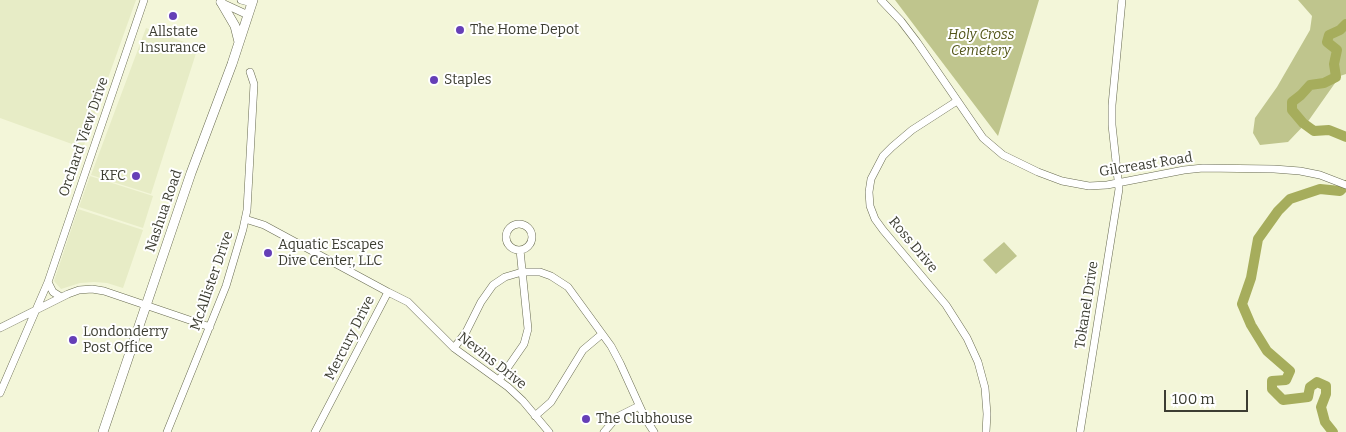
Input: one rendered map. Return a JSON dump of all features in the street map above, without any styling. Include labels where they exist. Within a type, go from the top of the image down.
[{"type":"main road","points":[[219,1],[235,26],[239,43]]},
{"type":"main road","name":"Nashua Road","points":[[104,432],[191,173],[253,2]]},
{"type":"street","name":"Orchard View Drive","points":[[0,393],[38,309],[48,282],[144,0]]},
{"type":"street","points":[[240,0],[253,2]]},
{"type":"street","name":"Gilcreast Road","points":[[881,0],[917,42],[983,138],[992,147],[1014,162],[1056,179],[1076,185],[1101,186],[1165,172],[1203,168],[1300,171],[1320,175],[1343,184]]},
{"type":"street","name":"Tokanel Drive","points":[[1080,432],[1117,203],[1118,183],[1113,145],[1112,115],[1122,0]]},
{"type":"street","points":[[219,1],[248,15]]},
{"type":"street","name":"McAllister Drive","points":[[167,432],[233,268],[245,219],[254,84],[250,72]]},
{"type":"street","name":"Ross Drive","points":[[957,101],[912,130],[883,156],[871,179],[869,192],[870,206],[875,219],[883,230],[946,305],[967,338],[978,362],[985,388],[988,414],[986,432]]},
{"type":"street","name":"Mercury Drive","points":[[245,219],[264,225],[388,292],[315,432]]},
{"type":"street","points":[[499,380],[524,344],[528,329],[520,250]]},
{"type":"street","points":[[454,348],[466,332],[484,297],[493,285],[505,277],[522,272],[540,272],[563,282],[573,293],[616,355],[639,406],[654,432]]},
{"type":"street","points":[[48,282],[53,292],[61,297]]},
{"type":"street","points":[[0,328],[79,290],[98,290],[210,327]]},
{"type":"street","name":"Nevins Drive","points":[[388,292],[408,302],[454,348],[499,380],[515,394],[549,432]]},
{"type":"street","points":[[536,416],[551,402],[583,350],[602,334]]},
{"type":"street","points":[[604,432],[616,418],[639,406]]},
{"type":"shaded area","points":[[0,0],[136,0],[83,148],[0,118]]},
{"type":"shaded area","points":[[146,28],[198,47],[151,194],[91,175]]},
{"type":"shaded area","points":[[90,176],[153,196],[143,228],[79,207]]},
{"type":"shaded area","points":[[78,209],[143,230],[123,288],[107,283],[94,282],[80,283],[61,289],[54,281]]},
{"type":"green space","name":"Holy Cross Cemetery","points":[[895,0],[1039,0],[998,136]]},
{"type":"green space","points":[[1298,0],[1346,0],[1346,74],[1340,76],[1309,120],[1288,142],[1260,145],[1253,133],[1255,118],[1277,87],[1310,30],[1312,16]]},
{"type":"green space","points":[[1004,242],[1017,256],[996,274],[983,260]]},
{"type":"waterway","points":[[1346,24],[1340,30],[1329,35],[1327,42],[1337,50],[1334,64],[1336,77],[1324,83],[1310,85],[1292,102],[1292,110],[1303,123],[1314,131],[1329,130],[1346,137]]},
{"type":"waterway","points":[[1333,432],[1325,422],[1321,407],[1326,394],[1326,386],[1317,382],[1310,387],[1308,397],[1283,400],[1272,389],[1272,381],[1286,380],[1290,371],[1267,351],[1251,325],[1242,304],[1251,278],[1258,239],[1278,211],[1290,199],[1320,189],[1340,191],[1346,185]]},
{"type":"place","name":"Allstate Insurance","points":[[173,16]]},
{"type":"place","name":"The Home Depot","points":[[460,30]]},
{"type":"place","name":"Staples","points":[[434,80]]},
{"type":"place","name":"KFC","points":[[136,176]]},
{"type":"place","name":"Aquatic Escapes Dive Center, LLC","points":[[268,253]]},
{"type":"place","name":"Londonderry Post Office","points":[[73,340]]},
{"type":"place","name":"The Clubhouse","points":[[586,419]]}]
